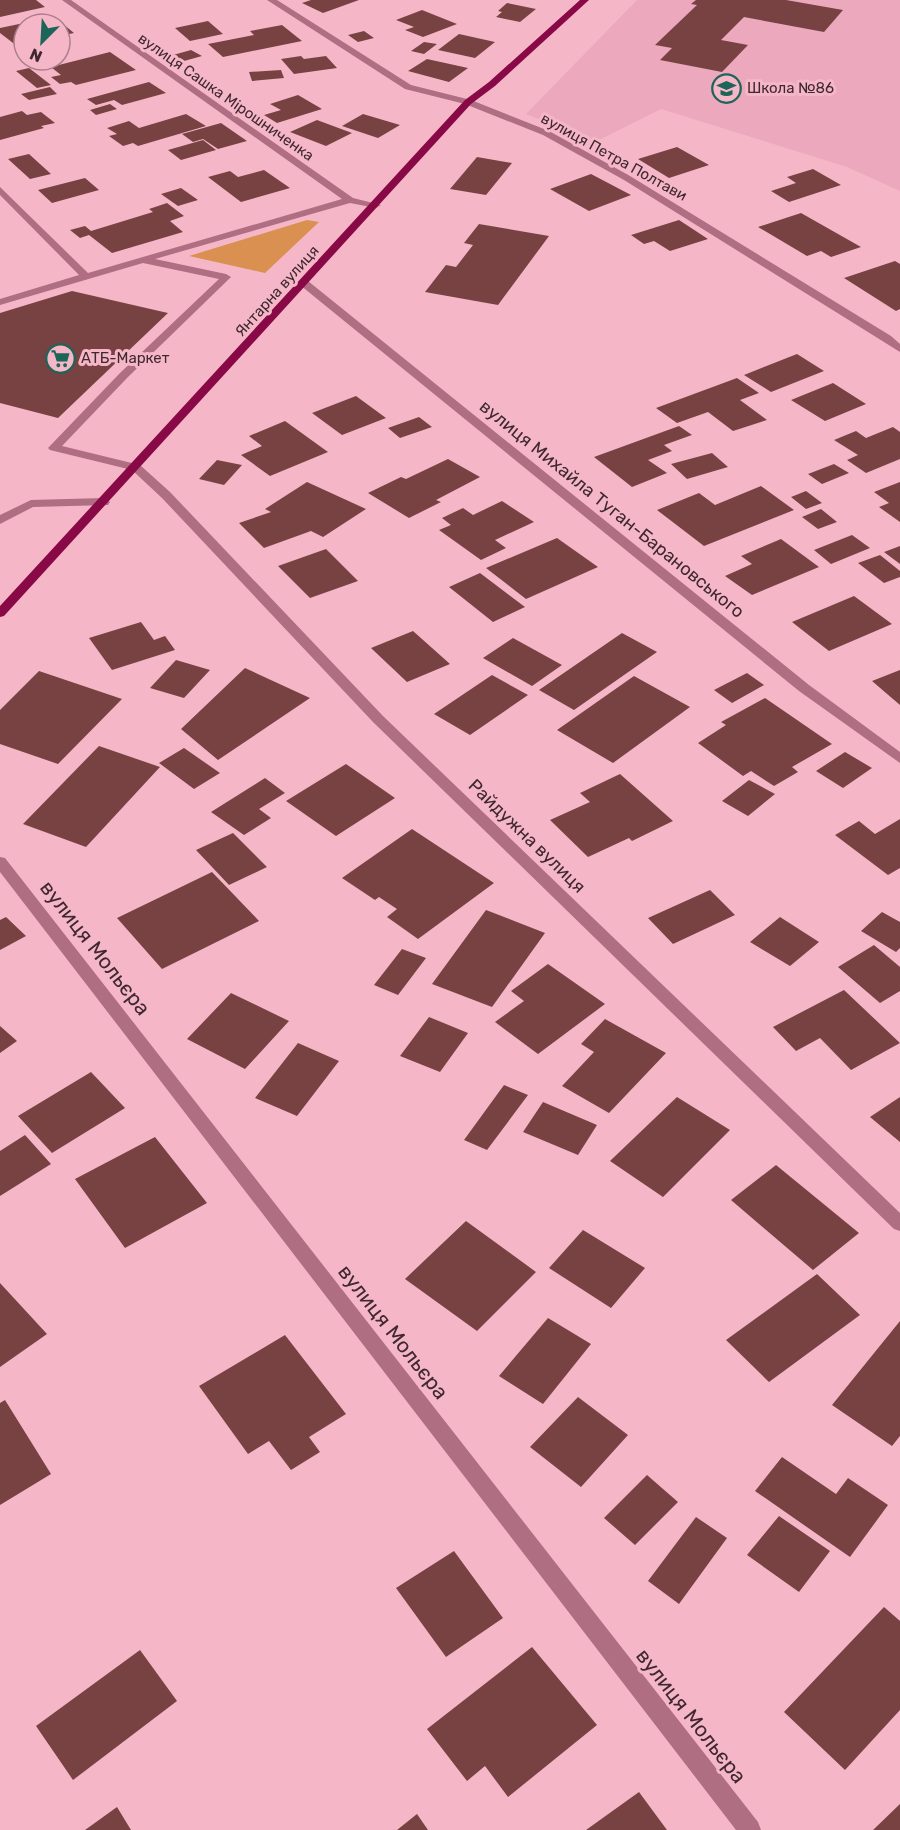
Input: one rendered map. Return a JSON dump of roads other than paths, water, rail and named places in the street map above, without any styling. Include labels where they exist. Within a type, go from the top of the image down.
[{"type":"main road","name":"Янтарна вулиця","points":[[0,613],[468,102],[492,84],[585,0]]},
{"type":"street","name":"вулиця Сашка Мірошниченка","points":[[66,0],[350,200],[376,205]]},
{"type":"street","name":"вулиця Петра Полтави","points":[[270,0],[408,87],[468,102],[546,133],[627,178],[887,338],[900,349]]},
{"type":"street","points":[[0,190],[85,276]]},
{"type":"street","points":[[0,302],[350,200]]},
{"type":"street","points":[[136,467],[54,448],[124,375],[226,277],[141,260]]},
{"type":"street","name":"вулиця Михайла Туган-Барановського","points":[[304,283],[804,688],[900,759]]},
{"type":"street","name":"Райдужна вулиця","points":[[136,467],[166,495],[378,719],[900,1224]]},
{"type":"street","points":[[0,520],[31,504],[104,502]]},
{"type":"street","name":"вулиця Мольєра","points":[[0,862],[750,1830]]},
{"type":"place","name":"Школа №86","points":[[726,88]]},
{"type":"place","name":"АТБ-Маркет","points":[[60,358]]}]
